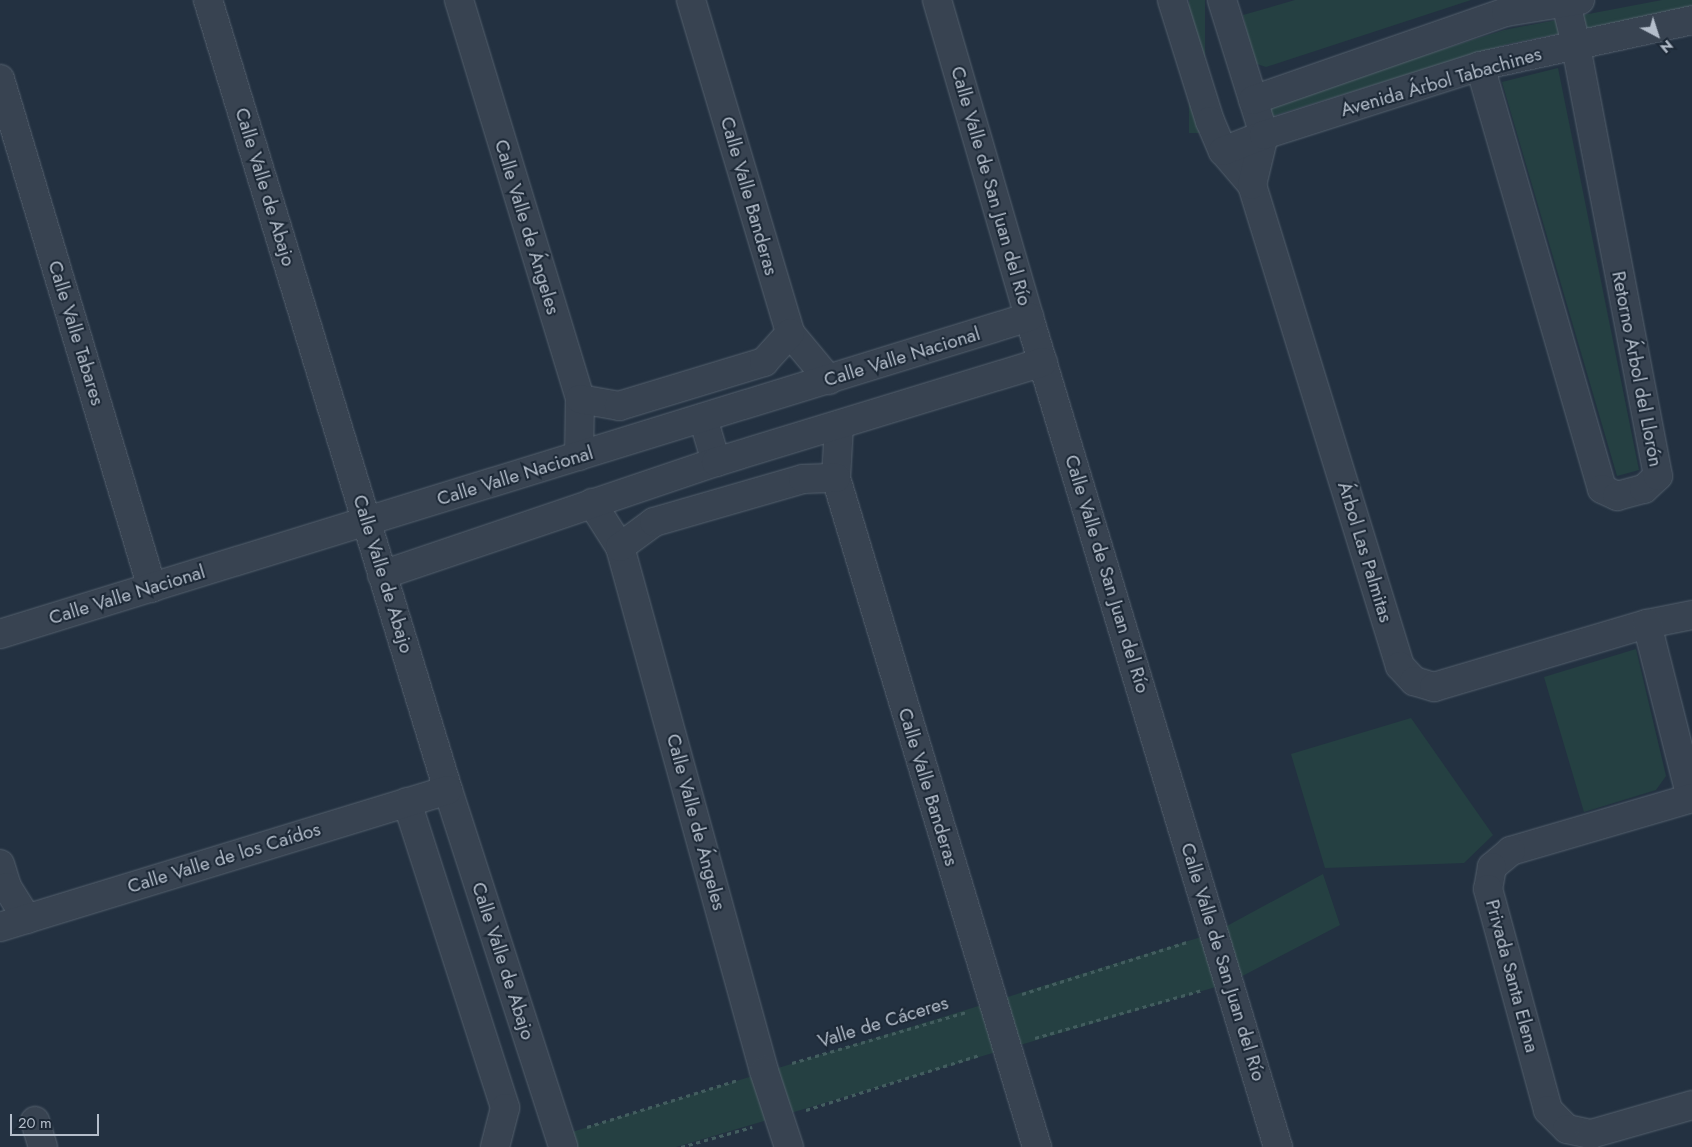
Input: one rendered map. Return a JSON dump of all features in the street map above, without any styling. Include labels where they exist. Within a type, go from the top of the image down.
[{"type":"street","name":"Calle Valle de Abajo","points":[[208,0],[448,790],[561,1142]]},
{"type":"street","name":"Calle Valle de Ángeles","points":[[459,0],[580,400],[579,456]]},
{"type":"street","name":"Calle Valle Banderas","points":[[691,0],[790,333],[829,380]]},
{"type":"street","name":"Calle Valle de San Juan del Río","points":[[937,0],[1029,317],[1278,1147]]},
{"type":"street","name":"Árbol Las Palmitas","points":[[1172,0],[1210,121],[1223,151],[1252,185],[1400,666],[1414,681],[1434,687],[1647,624],[1692,616]]},
{"type":"street","points":[[1222,0],[1264,135],[1252,185]]},
{"type":"street","name":"Avenida Árbol Tabachines","points":[[1253,100],[1387,53],[1504,6],[1573,2]]},
{"type":"street","name":"Retorno Árbol del Llorón","points":[[1480,66],[1602,489],[1617,496],[1644,489],[1658,476],[1576,44],[1573,2]]},
{"type":"street","name":"Avenida Árbol Tabachines","points":[[1223,151],[1264,135],[1480,66],[1692,20]]},
{"type":"street","points":[[1387,53],[1399,91]]},
{"type":"street","name":"Calle Valle Tabares","points":[[0,79],[152,588]]},
{"type":"street","name":"Calle Valle Nacional","points":[[0,634],[1029,317]]},
{"type":"street","points":[[580,400],[619,406],[764,362],[790,333]]},
{"type":"street","points":[[382,575],[716,462],[1043,362]]},
{"type":"street","points":[[703,418],[716,462]]},
{"type":"street","name":"Calle Valle Banderas","points":[[839,425],[836,478],[1036,1147]]},
{"type":"street","points":[[620,547],[654,522],[803,479],[836,478]]},
{"type":"street","name":"Calle Valle de Ángeles","points":[[592,503],[620,547],[764,1071],[789,1147]]},
{"type":"street","points":[[1647,624],[1691,798]]},
{"type":"street","name":"Calle Valle de los Caídos","points":[[0,928],[448,790]]},
{"type":"street","name":"Privada Santa Elena","points":[[1691,798],[1511,851],[1492,866],[1488,889],[1548,1110],[1567,1130],[1591,1134],[1692,1105]]},
{"type":"street","points":[[407,802],[505,1108],[495,1147]]},
{"type":"street","points":[[0,864],[7,886],[27,919]]},
{"type":"street","points":[[35,1121],[43,1147]]},
{"type":"path","name":"Valle de Cáceres","points":[[561,1142],[764,1071],[993,1004],[1214,933]]},
{"type":"path","points":[[680,1147],[779,1119],[1005,1046],[1229,982]]},
{"type":"green space","points":[[1189,0],[1205,0],[1205,133],[1189,133]]},
{"type":"green space","points":[[1295,0],[1471,0],[1266,67],[1254,63],[1243,15]]},
{"type":"green space","points":[[1662,0],[1692,0],[1692,8],[1508,44],[1269,117],[1266,105],[1504,30]]},
{"type":"green space","points":[[1558,68],[1639,470],[1617,476],[1502,82]]},
{"type":"green space","points":[[1636,649],[1666,776],[1656,790],[1584,812],[1544,677]]},
{"type":"green space","points":[[1411,718],[1493,835],[1464,863],[1325,868],[1291,754]]},
{"type":"green space","points":[[1323,874],[1340,925],[1229,983],[676,1147],[563,1147],[559,1136],[1214,933]]}]
